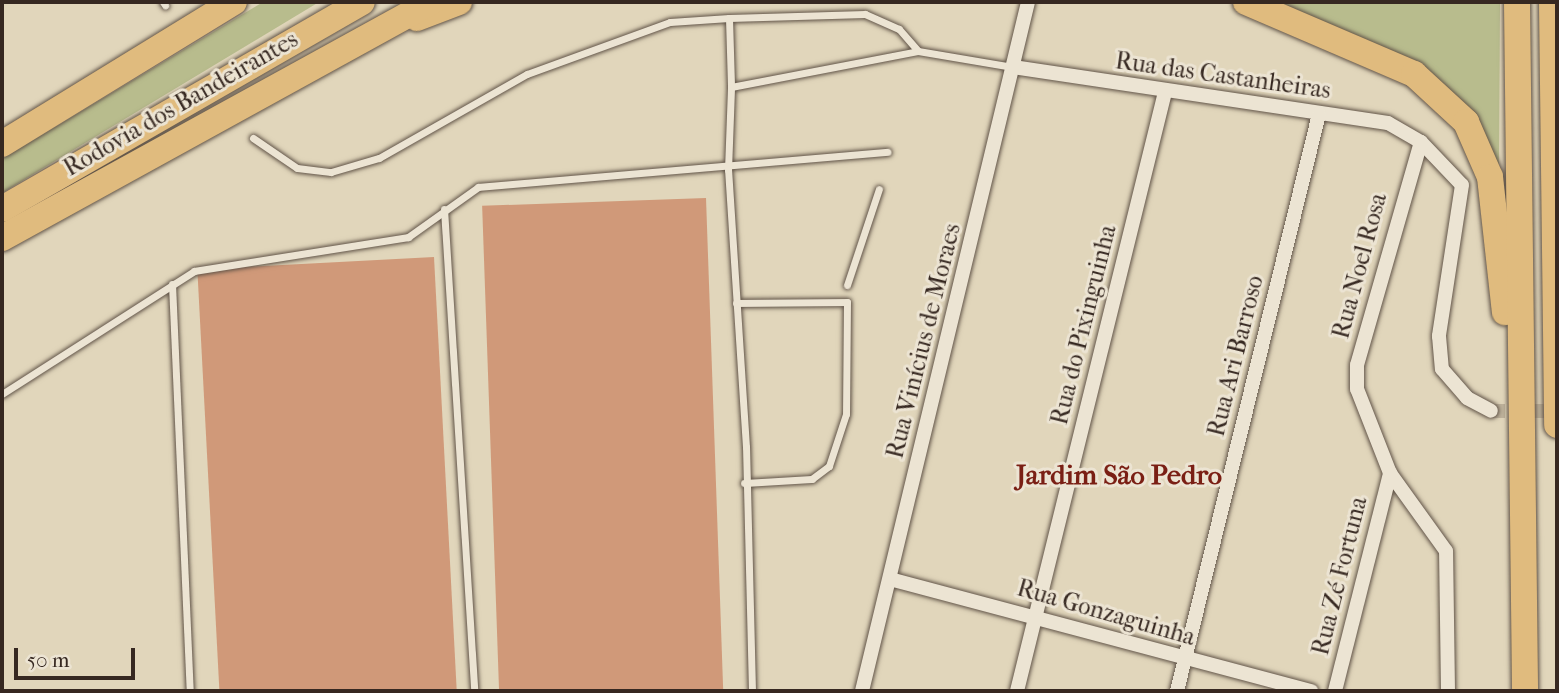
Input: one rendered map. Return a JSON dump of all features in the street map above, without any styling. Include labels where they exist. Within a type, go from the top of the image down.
[{"type":"highway","points":[[2,144],[234,2]]},
{"type":"highway","name":"Rodovia dos Bandeirantes","points":[[2,209],[362,2]]},
{"type":"highway","points":[[2,238],[347,45],[432,2]]},
{"type":"highway","points":[[347,45],[459,2]]},
{"type":"highway","points":[[1246,2],[1414,74],[1466,122],[1490,177],[1521,449]]},
{"type":"highway","points":[[1517,2],[1525,691]]},
{"type":"highway","points":[[1552,2],[1557,425]]},
{"type":"street","name":"Rua Vinícius de Moraes","points":[[862,691],[1028,2]]},
{"type":"street","name":"Rua das Castanheiras","points":[[1013,67],[1165,92],[1388,123],[1421,142]]},
{"type":"street","name":"Rua do Pixinguinha","points":[[1017,691],[1165,92]]},
{"type":"street","name":"Rua Ari Barroso","points":[[1177,691],[1319,114]]},
{"type":"street","points":[[1421,142],[1462,185],[1439,335],[1442,369],[1467,398],[1491,411]]},
{"type":"street","name":"Rua Noel Rosa","points":[[1421,142],[1357,365],[1363,413],[1390,473],[1446,551],[1448,691]]},
{"type":"street","name":"Rua Zé Fortuna","points":[[1335,691],[1390,473]]},
{"type":"street","name":"Rua Gonzaguinha","points":[[890,579],[1311,691]]},
{"type":"lane","points":[[253,138],[297,168],[331,172],[379,158],[527,74],[670,22],[865,14],[899,29],[918,51]]},
{"type":"lane","points":[[729,18],[731,87],[728,170],[752,691]]},
{"type":"lane","points":[[731,87],[918,51],[1013,67]]},
{"type":"lane","points":[[2,394],[194,271],[408,237],[478,187],[728,170],[888,152]]},
{"type":"lane","points":[[847,285],[879,190]]},
{"type":"lane","points":[[444,209],[474,691]]},
{"type":"lane","points":[[172,284],[190,691]]},
{"type":"lane","points":[[736,303],[847,302],[846,414],[829,466],[812,479],[744,483]]},
{"type":"green space","points":[[263,2],[319,2],[2,193],[2,159]]},
{"type":"green space","points":[[1271,2],[1500,2],[1499,165],[1476,124]]},
{"type":"building","points":[[706,198],[723,691],[499,691],[482,206]]},
{"type":"building","points":[[434,257],[457,691],[219,691],[197,269]]},
{"type":"tunnel","points":[[1491,411],[1557,411]]},
{"type":"district","name":"Jardim São Pedro","points":[[1119,475]]}]
